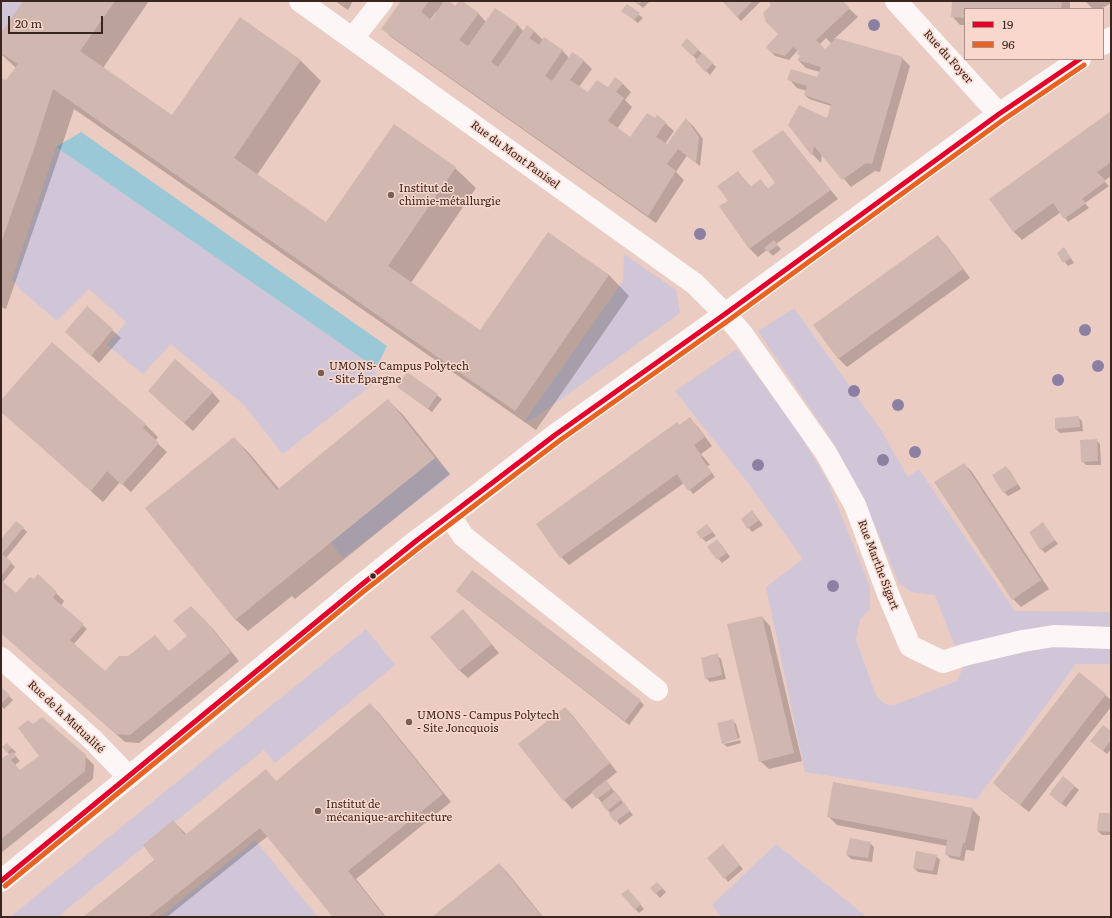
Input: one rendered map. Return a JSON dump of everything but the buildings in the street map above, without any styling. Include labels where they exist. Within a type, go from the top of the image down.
[{"type":"street","name":"Rue du Mont Panisel","points":[[300,1],[695,284],[725,314]]},
{"type":"street","points":[[353,38],[382,1]]},
{"type":"street","name":"Rue du Foyer","points":[[896,1],[999,114]]},
{"type":"street","points":[[1,881],[360,586],[416,541],[555,435],[725,314],[999,114],[1079,60]]},
{"type":"street","name":"Rue Marthe Sigart","points":[[725,314],[743,335],[826,453],[855,505],[888,594],[910,646],[943,662],[964,655],[1023,641],[1054,636],[1111,638]]},
{"type":"street","points":[[450,516],[463,536],[656,690]]},
{"type":"street","name":"Rue de la Mutualité","points":[[1,658],[92,739],[129,777]]},
{"type":"shaded area","points":[[1,1],[35,1],[1,49]]},
{"type":"shaded area","points":[[56,147],[376,368],[374,383],[283,454],[243,404],[171,344],[143,374],[107,345],[126,322],[89,289],[57,321],[23,292],[12,280]]},
{"type":"shaded area","points":[[624,254],[676,290],[680,313],[535,418],[523,423],[623,281]]},
{"type":"shaded area","points":[[794,308],[881,430],[908,477],[919,469],[1015,611],[1111,612],[1111,630],[955,647],[935,595],[911,592],[899,583],[864,500],[833,442],[758,331]]},
{"type":"shaded area","points":[[737,349],[797,429],[828,482],[870,587],[870,609],[860,619],[856,640],[876,695],[881,701],[886,704],[894,705],[957,681],[963,668],[961,663],[1046,643],[1111,644],[1111,664],[1076,664],[977,799],[805,772],[766,587],[803,559],[751,487],[675,391]]},
{"type":"shaded area","points":[[435,458],[451,475],[343,558],[330,542]]},
{"type":"shaded area","points":[[366,629],[395,665],[275,763],[264,750],[61,914],[64,917],[10,917]]},
{"type":"shaded area","points":[[255,840],[318,917],[160,917]]},
{"type":"shaded area","points":[[776,844],[867,917],[721,917],[712,905]]},
{"type":"water","points":[[81,132],[387,346],[376,368],[56,147]]},
{"type":"transit line","name":"19","points":[[1,881],[360,586],[416,541],[555,435],[725,314],[999,114],[1079,60]]},
{"type":"transit line","name":"96","points":[[5,886],[364,591],[559,441],[729,320],[1003,120],[1084,65]]},
{"type":"place","name":"Institut de chimie-métallurgie","points":[[391,195]]},
{"type":"place","name":"UMONS- Campus Polytech - Site Épargne","points":[[321,373]]},
{"type":"place","name":"UMONS - Campus Polytech - Site Joncquois","points":[[409,722]]},
{"type":"place","name":"Institut de mécanique-architecture","points":[[318,811]]}]
